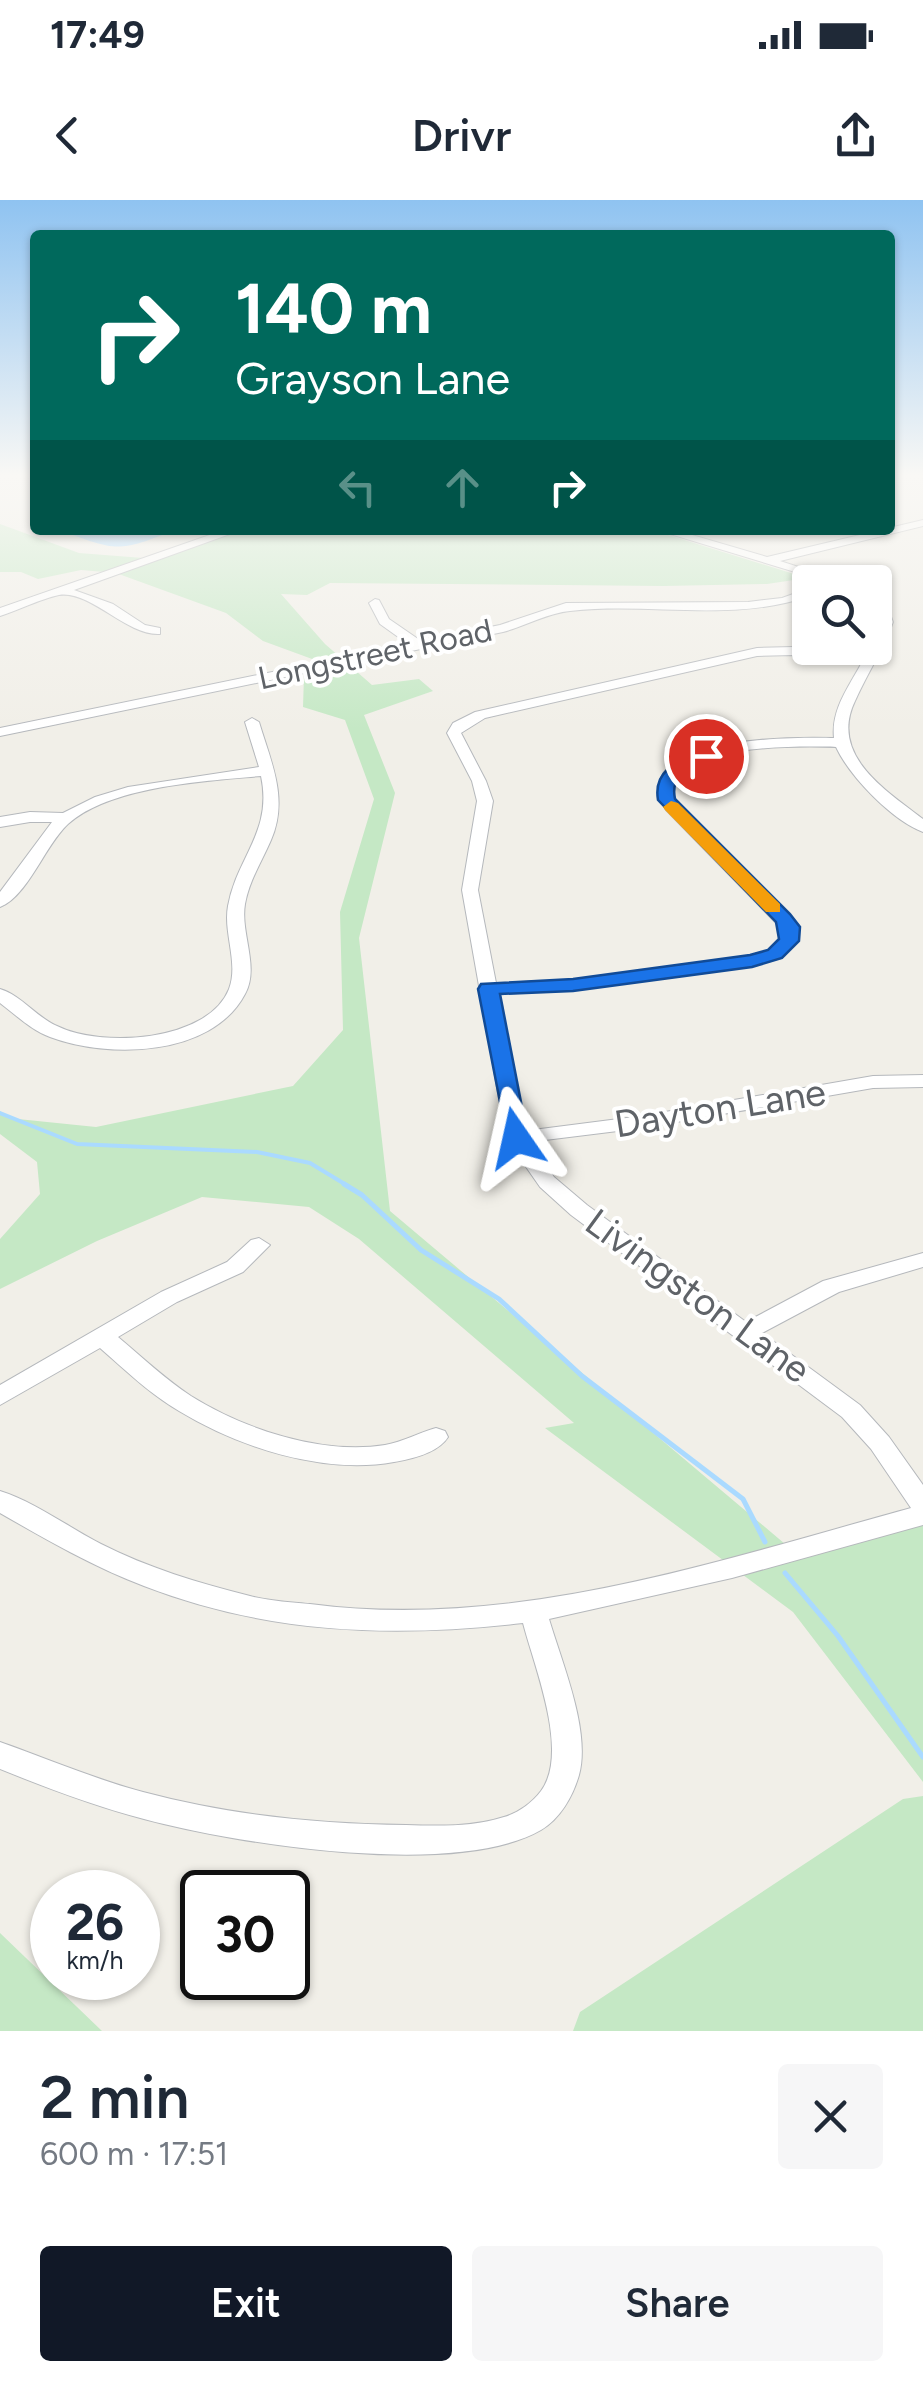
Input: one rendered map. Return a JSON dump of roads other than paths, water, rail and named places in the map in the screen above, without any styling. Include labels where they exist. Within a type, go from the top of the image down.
[{"type":"street","points":[[0,612],[153,558]]},
{"type":"street","points":[[762,558],[792,568]]},
{"type":"street","points":[[767,560],[773,558]]},
{"type":"street","points":[[63,590],[108,607],[154,632]]},
{"type":"street","name":"Longstreet Road","points":[[0,732],[503,628],[566,607],[753,606],[792,596]]},
{"type":"street","points":[[374,602],[384,621],[419,646]]},
{"type":"street","name":"Livingston Lane","points":[[792,651],[756,652],[480,715],[458,726],[454,736],[479,782],[484,801],[469,877],[516,1138],[533,1166],[558,1193],[851,1410],[880,1443],[923,1505]]},
{"type":"street","points":[[866,665],[841,715],[840,743],[862,776],[923,827]]},
{"type":"street","points":[[0,994],[47,1029],[100,1044],[170,1038],[199,1027],[225,1010],[240,984],[234,928],[240,888],[272,816],[252,722]]},
{"type":"street","points":[[488,989],[592,983],[752,961],[780,951],[789,941],[788,925],[671,806],[664,787],[675,770],[706,756],[764,742],[840,743]]},
{"type":"street","points":[[0,902],[64,818],[90,804],[213,776],[265,771]]},
{"type":"street","points":[[0,822],[30,817],[64,818]]},
{"type":"street","name":"Dayton Lane","points":[[516,1138],[642,1122],[884,1081],[923,1082]]},
{"type":"street","points":[[0,1396],[169,1298],[235,1267],[258,1244]]},
{"type":"street","points":[[746,1332],[840,1280],[923,1260]]},
{"type":"street","points":[[101,1336],[185,1403],[269,1440],[330,1453],[378,1456],[419,1447],[436,1437]]},
{"type":"street","points":[[0,1501],[108,1559],[157,1580],[243,1604],[322,1618],[404,1622],[534,1614],[923,1516]]},
{"type":"street","points":[[0,1755],[58,1781],[199,1820],[290,1834],[493,1837],[531,1819],[548,1804],[568,1757],[568,1738],[534,1614]]},
{"type":"waterway","points":[[0,1113],[77,1144],[257,1152],[310,1163],[348,1186]]},
{"type":"waterway","points":[[344,1184],[362,1195],[421,1250],[499,1299],[582,1376],[743,1499],[765,1542]]},
{"type":"waterway","points":[[785,1573],[838,1636],[923,1757]]}]
